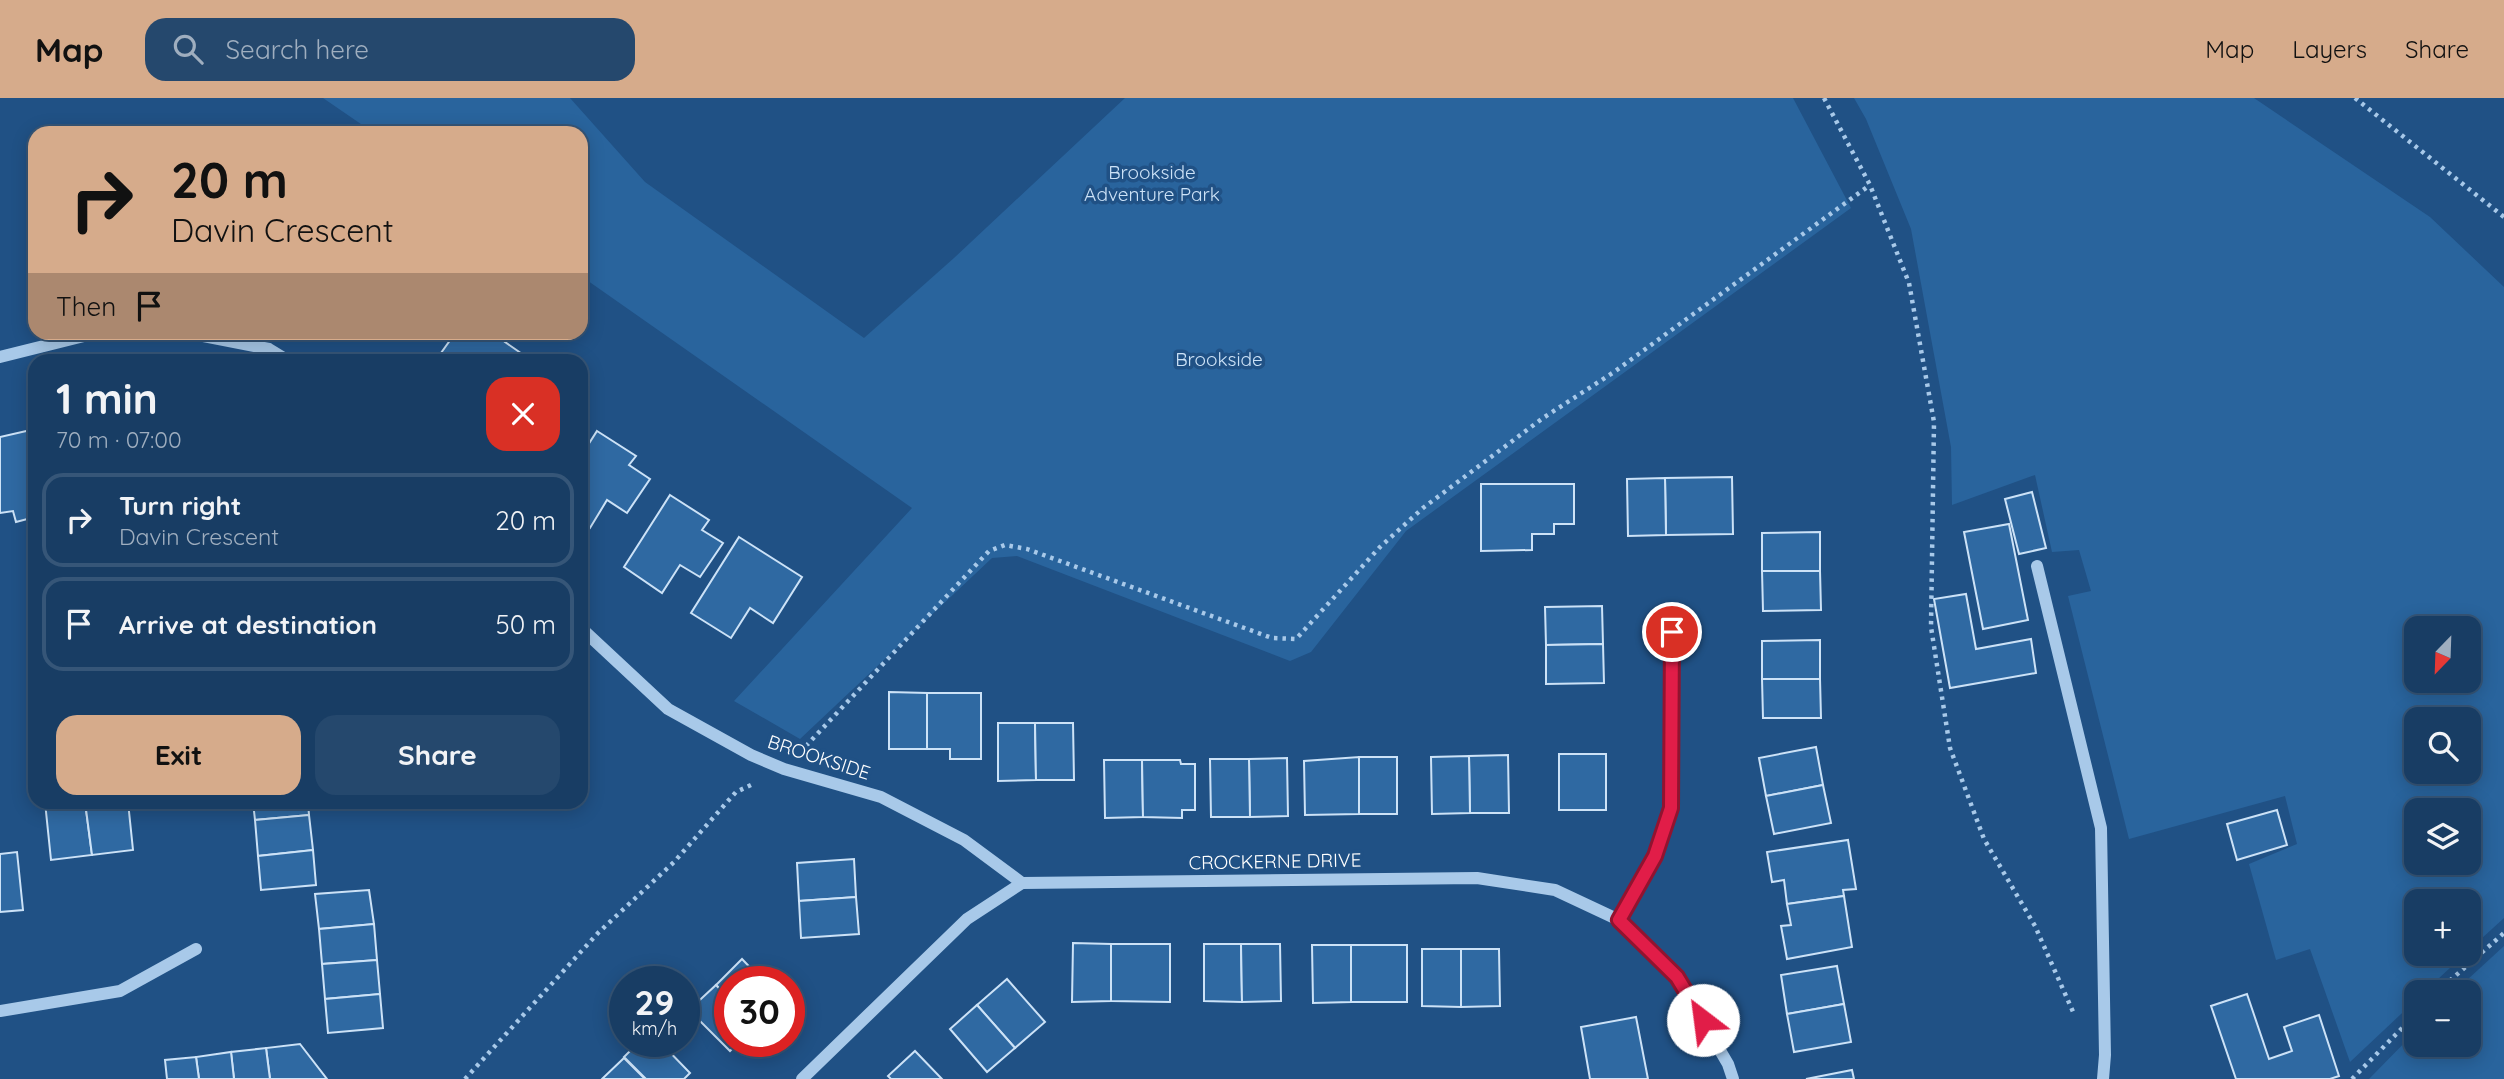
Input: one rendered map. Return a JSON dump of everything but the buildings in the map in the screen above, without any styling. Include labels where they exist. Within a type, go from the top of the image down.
[{"type":"street","points":[[0,356],[67,340]]},
{"type":"street","points":[[223,340],[269,349],[277,354]]},
{"type":"street","points":[[2037,566],[2101,828],[2105,1055],[2103,1079]]},
{"type":"street","points":[[1619,920],[1655,856],[1671,808],[1672,610]]},
{"type":"street","name":"BROOKSIDE","points":[[588,635],[668,709],[751,755],[784,769],[881,797],[964,840],[1022,883]]},
{"type":"street","name":"CROCKERNE DRIVE","points":[[1022,883],[1477,878],[1555,891],[1619,920],[1677,977],[1728,1064],[1733,1079]]},
{"type":"street","points":[[802,1079],[967,919],[1022,883]]},
{"type":"street","points":[[0,1011],[120,990],[196,949]]},
{"type":"path","points":[[1824,98],[1870,186],[1909,283],[1934,422],[1931,627],[1950,748],[1984,839],[2035,926],[2072,1007],[2075,1020]]},
{"type":"path","points":[[2355,98],[2490,202],[2504,217]]},
{"type":"path","points":[[465,1079],[598,933],[674,862],[736,792],[784,769],[989,551],[1005,545],[1027,549],[1272,638],[1296,639],[1380,547],[1423,508],[1543,418],[1614,372],[1870,186]]},
{"type":"path","points":[[2451,980],[2504,933]]},
{"type":"path","points":[[2352,1079],[2404,1026]]},
{"type":"green space","name":"Brookside","points":[[323,98],[570,98],[645,182],[864,338],[1125,98],[1793,98],[1851,208],[1406,531],[1311,652],[1290,661],[1017,556],[992,558],[800,739],[734,701],[912,508],[588,281],[588,126],[364,126]]},
{"type":"green space","points":[[1854,98],[2254,98],[2430,217],[2504,287],[2504,918],[2481,939],[2481,889],[2404,889],[2404,966],[2452,966],[2437,980],[2404,980],[2404,1011],[2350,1062],[2310,949],[2276,960],[2249,864],[2297,844],[2285,796],[2129,839],[2068,596],[2091,591],[2079,550],[2052,552],[2035,475],[1952,505],[1951,447],[1911,229],[1866,119]]},
{"type":"green space","points":[[2504,946],[2504,1079],[2369,1079],[2404,1043],[2404,1057],[2481,1057],[2481,980],[2467,980]]},
{"type":"route","points":[[1672,632],[1671,808],[1655,856],[1619,920],[1677,977],[1703,1020]]},
{"type":"park label","name":"Brookside Adventure Park","points":[[1152,183]]}]
